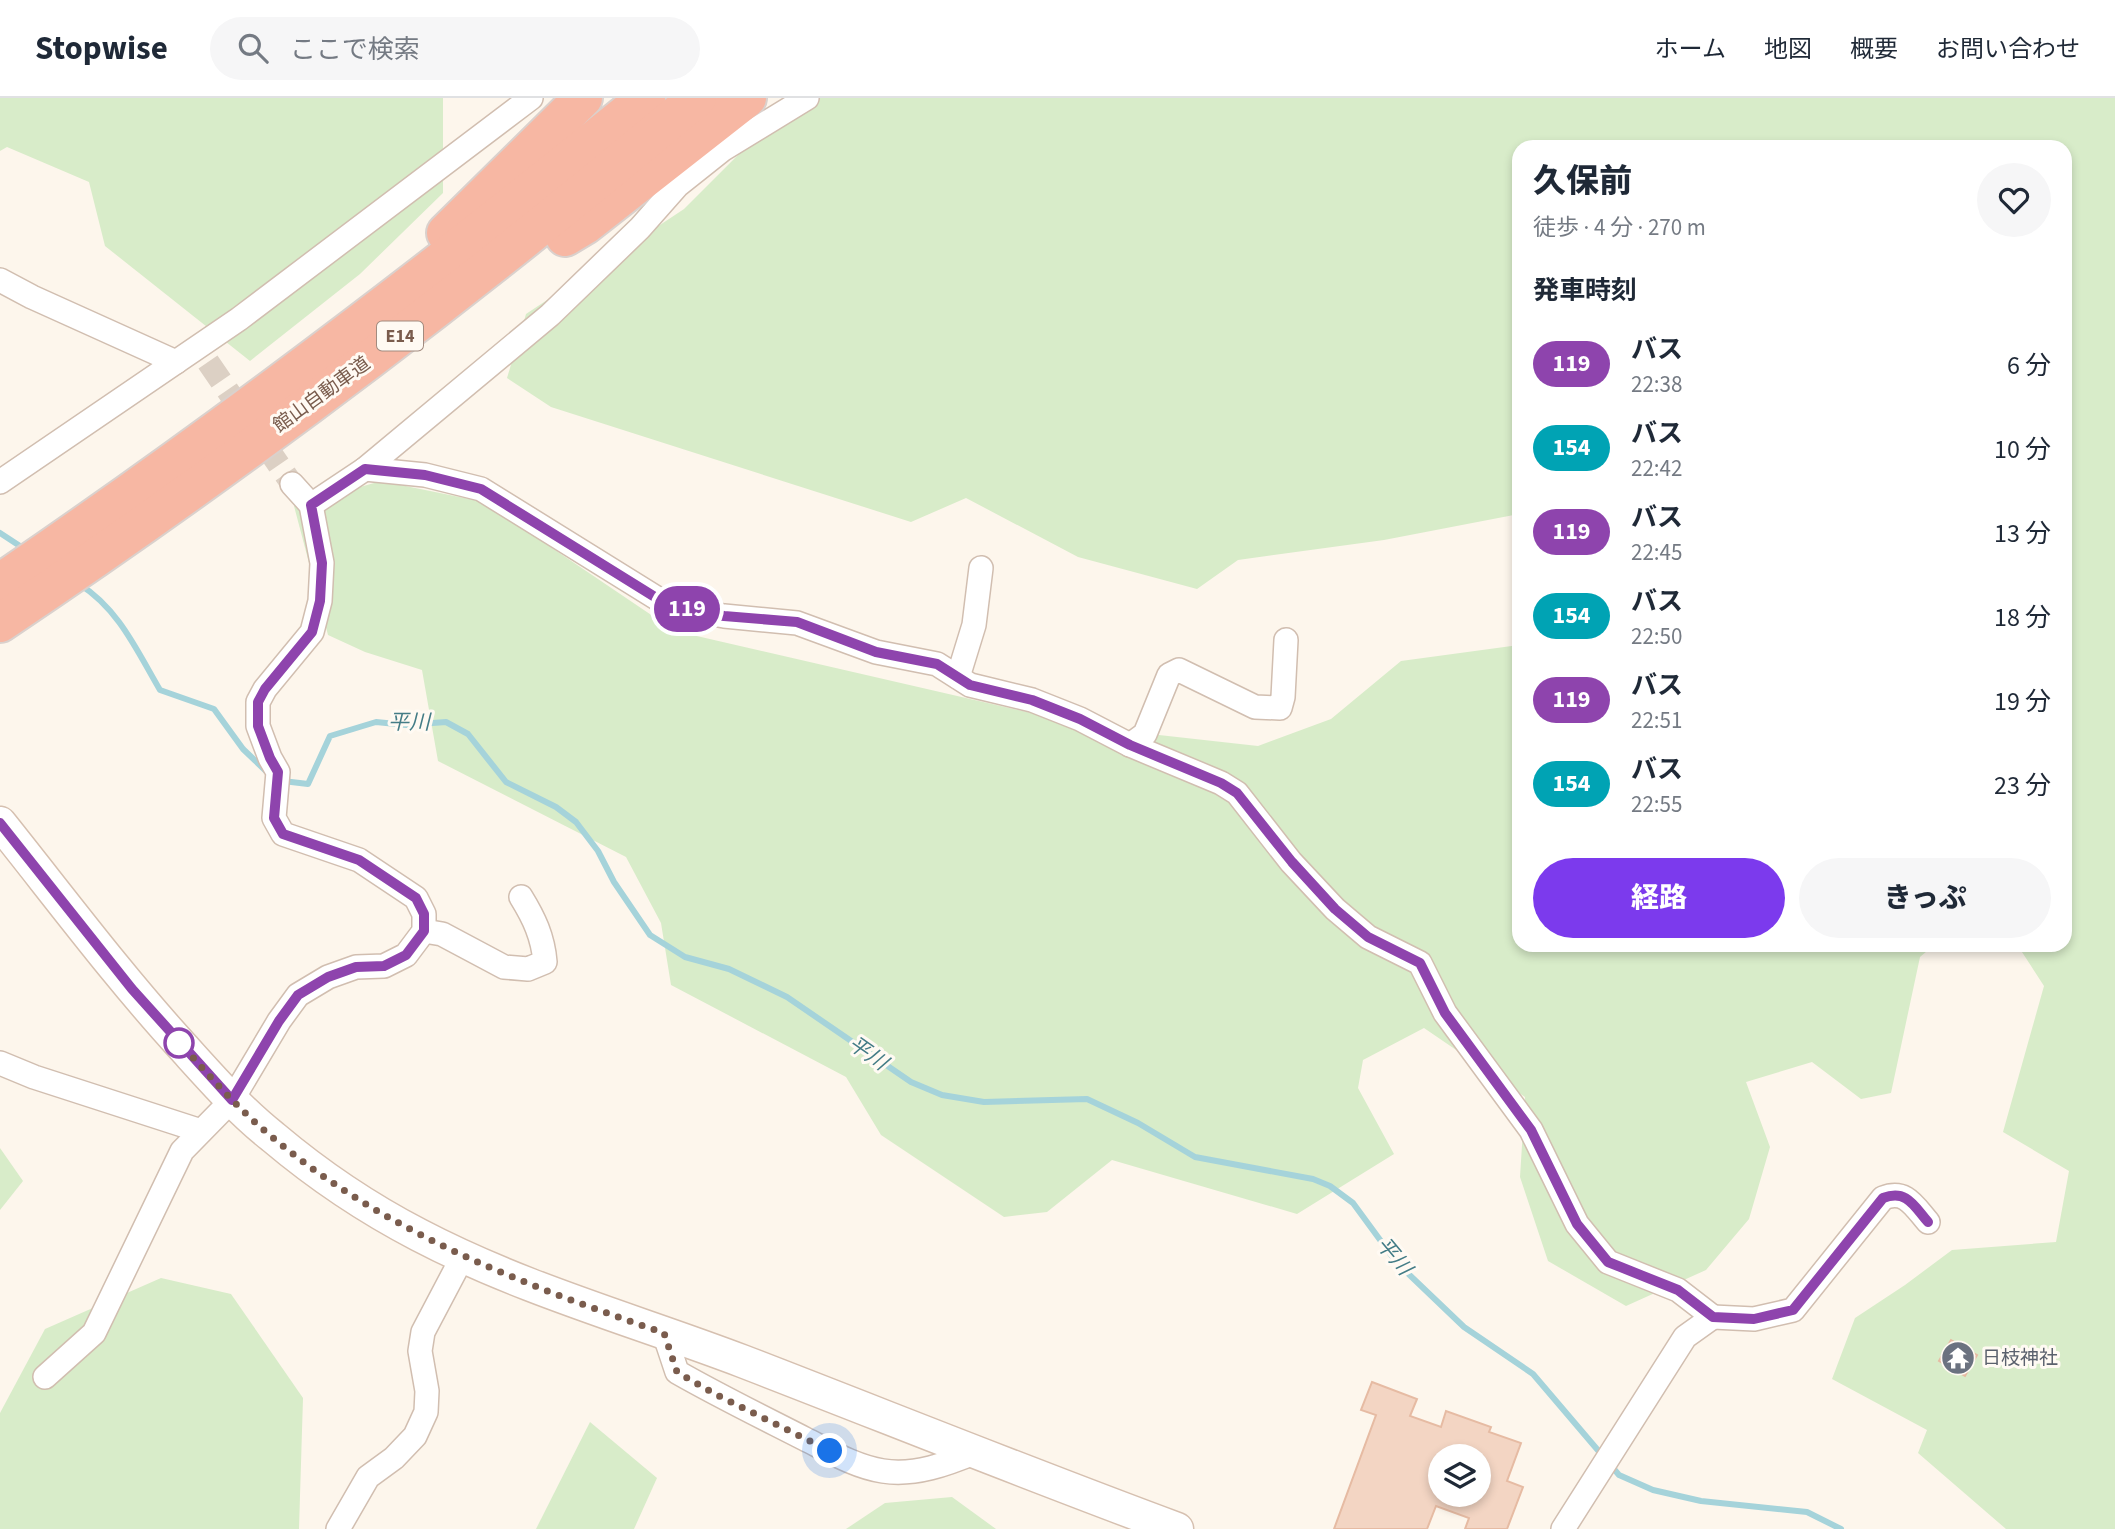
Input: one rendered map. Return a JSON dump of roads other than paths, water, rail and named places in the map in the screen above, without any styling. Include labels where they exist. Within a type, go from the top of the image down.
[{"type":"highway","points":[[346,356],[583,98]]},
{"type":"highway","name":"館山自動車道","points":[[346,356],[491,224],[646,98]]},
{"type":"highway","name":"館山自動車道","points":[[7,598],[346,356],[513,250],[697,98]]},
{"type":"highway","points":[[346,356],[585,225],[747,98]]},
{"type":"street","points":[[0,482],[176,362],[203,355],[239,319],[531,98]]},
{"type":"street","points":[[311,505],[365,469],[550,315],[640,228],[678,185],[722,150],[807,98]]},
{"type":"street","points":[[0,280],[176,362]]},
{"type":"street","points":[[365,469],[425,475],[481,489],[671,607],[724,616],[797,622],[876,652],[937,664],[970,685],[1032,700],[1080,719],[1130,745],[1221,783],[1237,793],[1292,862],[1335,909],[1368,937],[1420,963],[1445,1013],[1531,1130],[1577,1224],[1608,1262],[1678,1290],[1713,1317],[1754,1319],[1793,1310],[1883,1198],[1894,1194],[1907,1198],[1928,1222]]},
{"type":"street","points":[[45,1377],[94,1333],[182,1151],[232,1100],[279,1021],[298,995],[328,977],[356,967],[384,966],[406,955],[424,931],[424,914],[416,898],[359,860],[283,834],[274,818],[277,779],[258,726],[258,702],[265,689],[312,632],[320,601],[322,563],[311,505],[292,484]]},
{"type":"street","points":[[958,677],[974,625],[981,568]]},
{"type":"street","points":[[1130,745],[1144,734],[1169,675],[1180,670],[1255,707],[1280,708],[1286,640]]},
{"type":"street","points":[[0,823],[132,989],[232,1100],[272,1137],[356,1198],[422,1236],[536,1287],[664,1333],[1177,1529]]},
{"type":"street","points":[[424,931],[442,934],[504,967],[528,969],[545,962],[544,943],[520,897]]},
{"type":"street","points":[[0,1063],[34,1077],[201,1131]]},
{"type":"street","points":[[338,1529],[368,1477],[394,1458],[415,1436],[426,1412],[427,1391],[421,1351],[423,1332],[463,1256]]},
{"type":"street","points":[[1563,1529],[1685,1338],[1713,1317]]},
{"type":"street","points":[[664,1333],[677,1372],[715,1394],[855,1463],[882,1471],[904,1472],[943,1465],[976,1452]]},
{"type":"waterway","name":"平川","points":[[0,533],[26,550]]},
{"type":"waterway","name":"平川","points":[[79,584],[93,594],[116,618],[160,690],[214,709],[243,749],[267,772]]},
{"type":"waterway","name":"平川","points":[[283,781],[308,784],[330,736],[376,722],[406,725],[446,722],[468,734],[506,782],[556,807],[576,822],[598,851],[614,882],[650,935],[685,957],[729,969],[787,997],[911,1082],[942,1095],[984,1102],[1087,1099],[1138,1123],[1195,1157],[1313,1179],[1330,1186],[1353,1203],[1397,1263],[1464,1327],[1533,1374],[1619,1475],[1653,1490],[1701,1501],[1807,1512],[1841,1529]]},
{"type":"tunnel","points":[[208,362],[292,484]]},
{"type":"place","name":"日枝神社","points":[[1958,1358]]}]
